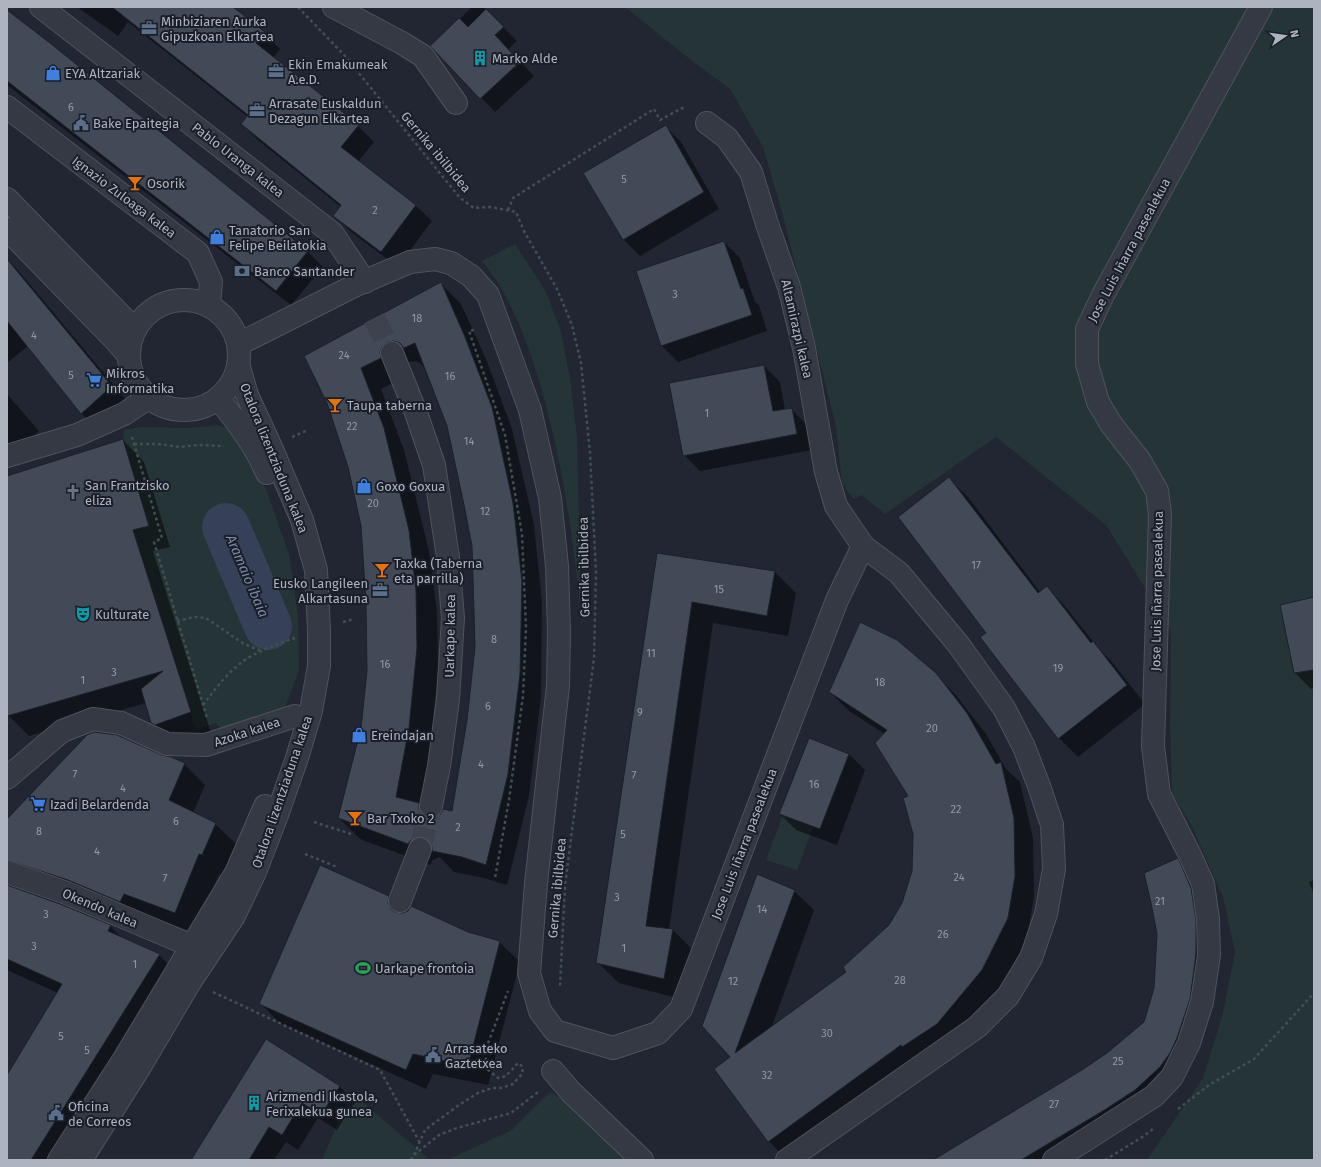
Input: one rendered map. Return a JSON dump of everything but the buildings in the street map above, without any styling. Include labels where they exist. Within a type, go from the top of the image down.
[{"type":"street","name":"Pablo Uranga kalea","points":[[42,7],[332,233],[365,282]]},
{"type":"street","points":[[334,7],[402,43],[423,56],[456,103]]},
{"type":"street","name":"Jose Luis Iñarra pasealekua","points":[[1054,1160],[1154,1096],[1159,1091],[1172,1077],[1189,1043],[1202,1002],[1209,955],[1208,919],[1203,884],[1190,853],[1159,794],[1153,746],[1160,514],[1157,491],[1140,461],[1111,424],[1098,402],[1087,364],[1087,329],[1103,295],[1261,7]]},
{"type":"street","name":"Ignazio Zuloaga kalea","points":[[7,107],[198,253],[211,282],[209,305]]},
{"type":"street","name":"Altamirazpi kalea","points":[[707,123],[727,138],[751,172],[789,287],[804,348],[826,472],[836,506],[863,546]]},
{"type":"street","points":[[7,199],[135,330]]},
{"type":"street","points":[[7,229],[129,356]]},
{"type":"street","name":"Jose Luis Iñarra pasealekua","points":[[365,282],[410,262],[435,259],[451,263],[471,276],[488,295],[530,410],[550,498],[557,566],[559,632],[558,686],[536,883],[529,973],[540,1011],[555,1031],[613,1048],[658,1034],[681,1009],[837,600],[863,546]]},
{"type":"street","points":[[239,344],[365,282]]},
{"type":"street","points":[[176,300],[193,300],[209,305],[220,312],[229,322],[235,332],[239,344],[239,367],[231,386],[218,400],[195,410],[183,411],[170,409],[148,398],[134,379],[130,368],[130,343],[135,330],[145,316],[164,304],[176,300]]},
{"type":"street","name":"Uarkape kalea","points":[[392,353],[415,410],[434,465],[448,557],[452,618],[448,699],[439,766],[431,806]]},
{"type":"street","name":"Otalora lizentziaduna kalea","points":[[59,1160],[124,1059],[236,873],[261,816],[285,751],[303,681],[314,631],[316,570],[302,520],[247,395],[239,367]]},
{"type":"street","points":[[7,456],[77,435],[124,414],[148,398]]},
{"type":"street","name":"Otalora lizentziaduna kalea","points":[[80,1160],[190,982],[234,916],[255,872],[277,815],[297,758],[311,711],[318,666],[314,631],[303,576],[291,529],[259,454],[234,417],[218,400]]},
{"type":"street","points":[[787,1160],[977,1027],[1008,996],[1032,958],[1046,914],[1054,869],[1052,825],[1024,748],[1004,708],[958,644],[898,573],[863,546]]},
{"type":"street","name":"Azoka kalea","points":[[7,778],[62,731],[93,718],[121,723],[167,744],[206,745],[295,716]]},
{"type":"street","points":[[400,901],[420,849]]},
{"type":"street","name":"Okendo kalea","points":[[7,872],[64,892],[192,946]]},
{"type":"street","points":[[553,1071],[571,1092],[642,1160]]},
{"type":"path","name":"Gernika ibilbidea","points":[[298,7],[345,56],[460,198],[474,208],[491,207],[516,212],[524,231],[557,289],[572,325],[581,363],[590,453],[596,572],[594,658],[566,886],[560,990]]},
{"type":"path","points":[[508,210],[513,198],[654,109],[660,120],[682,108],[707,123]]},
{"type":"path","points":[[495,878],[509,800],[522,703],[526,628],[522,534],[505,435],[469,332],[498,321]]},
{"type":"path","points":[[124,414],[162,538],[154,542],[208,724],[202,725],[206,745]]},
{"type":"path","points":[[177,620],[206,618],[244,644],[262,651]]},
{"type":"path","points":[[203,705],[231,672],[248,658],[274,644],[354,619]]},
{"type":"path","points":[[314,822],[350,834]]},
{"type":"path","points":[[305,854],[337,867]]},
{"type":"path","points":[[190,982],[221,995],[380,1070],[420,1143]]},
{"type":"path","points":[[411,1160],[425,1130],[459,1104],[478,1093],[492,1088],[501,1088],[513,1084],[522,1074],[523,1067],[518,1063],[506,1076],[498,1078],[487,1069],[485,1052],[508,990]]},
{"type":"path","points":[[1174,1112],[1209,1085],[1254,1059],[1314,994]]},
{"type":"path","points":[[414,1155],[440,1135],[457,1128],[511,1113],[541,1089],[553,1071]]},
{"type":"path","points":[[1105,1160],[1144,1136],[1156,1126]]},
{"type":"shaded area","points":[[625,7],[1314,7],[1314,1160],[1147,1160],[1203,1078],[1222,1017],[1235,952],[1223,897],[1192,827],[1172,793],[1170,723],[1171,630],[1106,525],[996,437],[885,514],[862,495],[853,499],[842,483],[836,426],[783,216],[763,147],[730,89],[692,61]]},
{"type":"shaded area","points":[[515,244],[545,290],[560,328],[570,378],[577,437],[581,614],[565,493],[546,404],[530,352],[509,302],[494,276],[482,261]]},
{"type":"shaded area","points":[[217,425],[231,430],[248,448],[267,492],[289,554],[298,616],[299,670],[285,708],[221,730],[216,723],[196,730],[133,530],[149,526],[123,439],[124,430],[141,427],[190,428]]},
{"type":"shaded area","points":[[783,815],[813,827],[797,870],[766,860]]},
{"type":"shaded area","points":[[351,1092],[430,1160],[322,1160]]},
{"type":"shaded area","points":[[550,1092],[600,1120],[633,1160],[447,1160],[512,1130]]},
{"type":"waterway","name":"Aramaio ibaia","points":[[226,527],[268,626]]},
{"type":"tunnel","points":[[374,318],[392,353]]},
{"type":"tunnel","points":[[420,849],[431,806]]},
{"type":"place","name":"Minbiziaren Aurka Gipuzkoan Elkartea","points":[[149,28]]},
{"type":"place","name":"Marko Alde","points":[[480,58]]},
{"type":"place","name":"Ekin Emakumeak A.e.D.","points":[[276,71]]},
{"type":"place","name":"EYA Altzariak","points":[[53,73]]},
{"type":"place","name":"Arrasate Euskaldun Dezagun Elkartea","points":[[257,110]]},
{"type":"place","name":"Bake Epaitegia","points":[[81,123]]},
{"type":"place","name":"Osorik","points":[[135,183]]},
{"type":"place","name":"Tanatorio San Felipe Beilatokia","points":[[217,237]]},
{"type":"place","name":"Banco Santander","points":[[242,271]]},
{"type":"place","name":"Mikros Informatika","points":[[94,380]]},
{"type":"place","name":"Taupa taberna","points":[[335,405]]},
{"type":"place","name":"Goxo Goxua","points":[[364,486]]},
{"type":"place","name":"San Frantzisko eliza","points":[[73,492]]},
{"type":"place","name":"Taxka (Taberna eta parrilla)","points":[[382,570]]},
{"type":"place","name":"Eusko Langileen Alkartasuna","points":[[380,590]]},
{"type":"place","name":"Kulturate","points":[[83,614]]},
{"type":"place","name":"Ereindajan","points":[[359,735]]},
{"type":"place","name":"Izadi Belardenda","points":[[38,804]]},
{"type":"place","name":"Bar Txoko 2","points":[[355,818]]},
{"type":"place","name":"Uarkape frontoia","points":[[363,968]]},
{"type":"place","name":"Arrasateko Gaztetxea","points":[[433,1055]]},
{"type":"place","name":"Arizmendi Ikastola, Ferixalekua gunea","points":[[254,1103]]},
{"type":"place","name":"Oficina de Correos","points":[[56,1113]]}]
